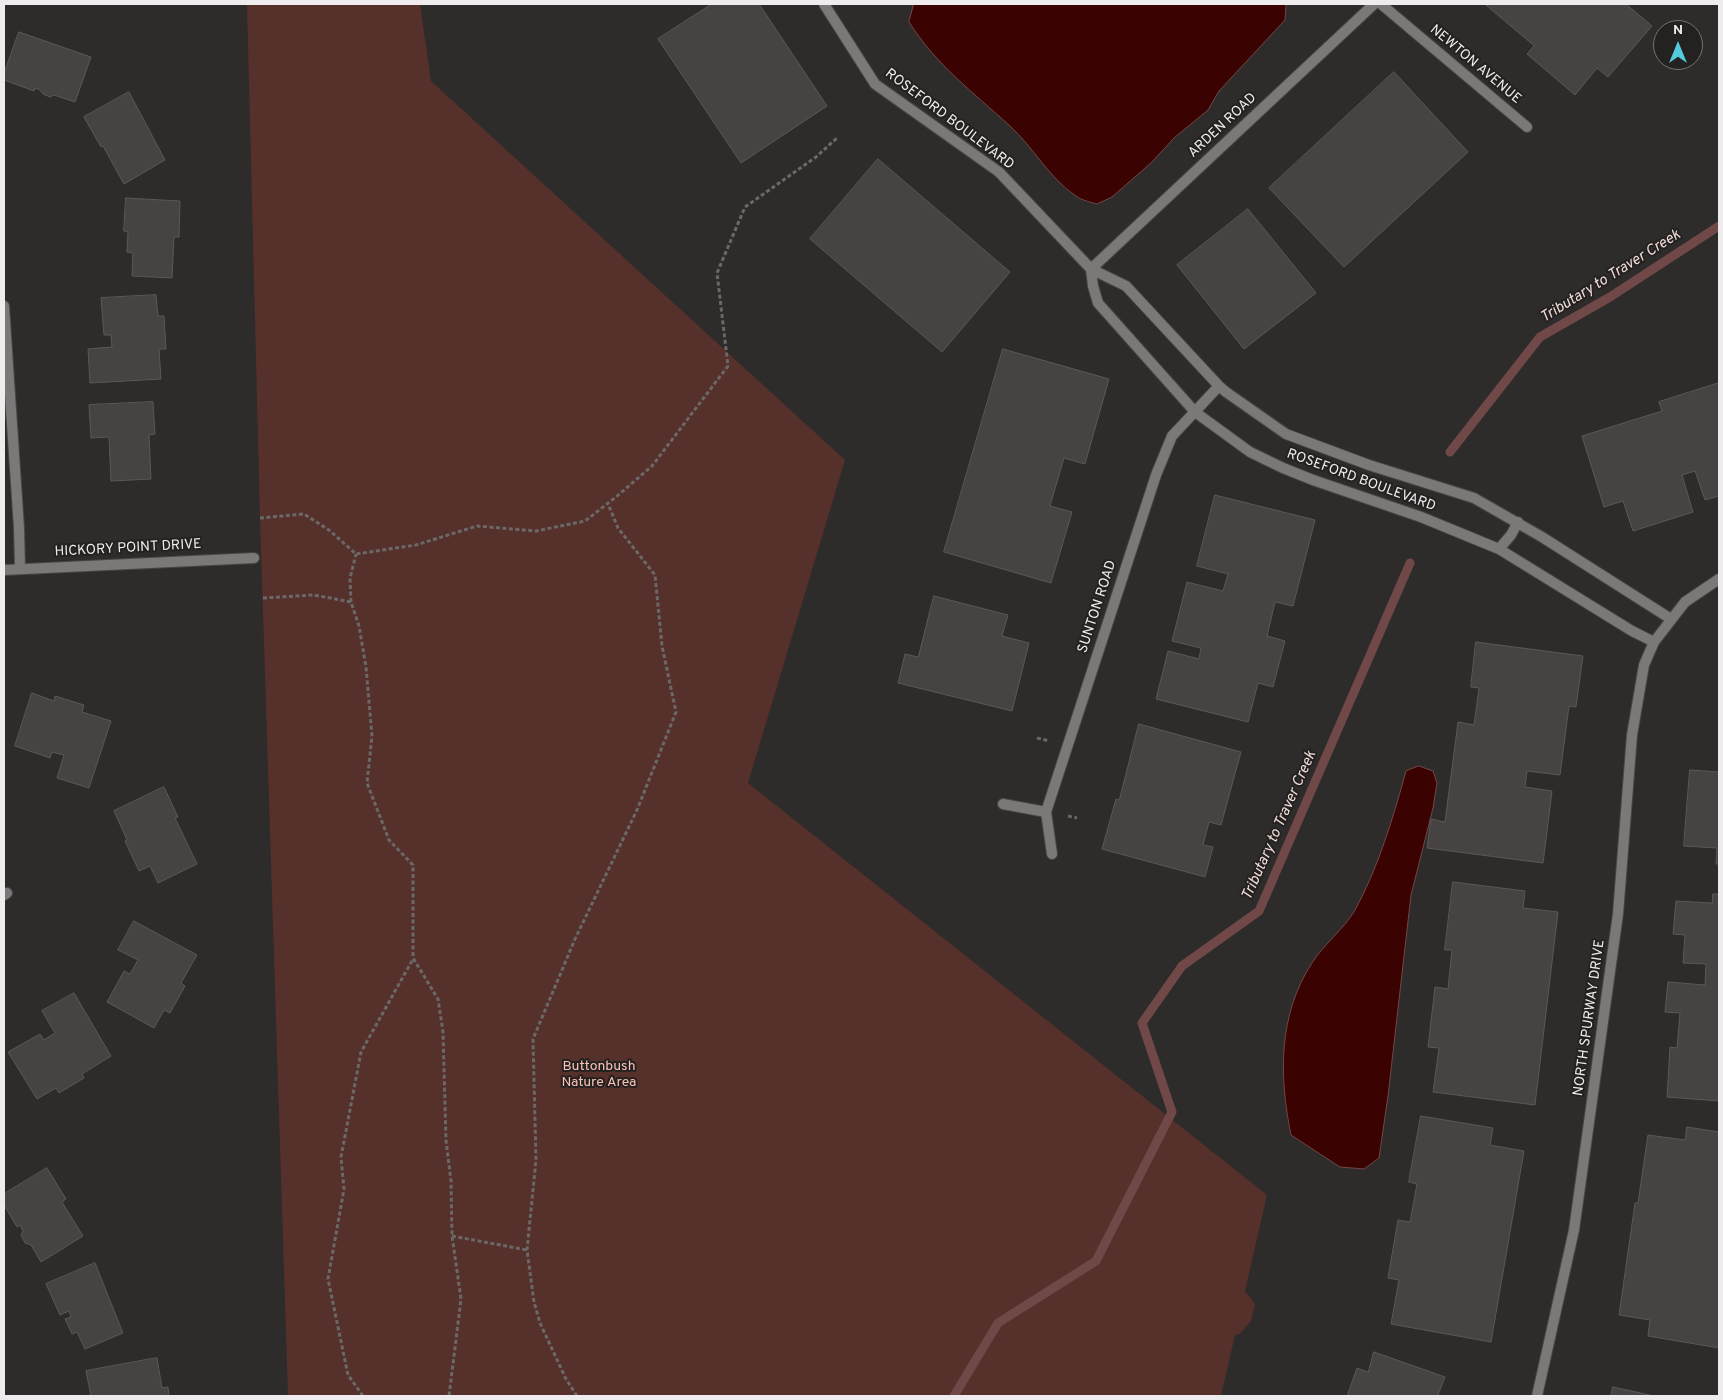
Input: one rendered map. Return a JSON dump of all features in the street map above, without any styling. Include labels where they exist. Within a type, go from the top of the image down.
[{"type":"street","name":"ROSEFORD BOULEVARD","points":[[824,4],[875,84],[999,172],[1091,269],[1126,286],[1219,386],[1286,434],[1369,465],[1474,498],[1518,522],[1671,619]]},
{"type":"street","name":"ARDEN ROAD","points":[[1091,269],[1374,4]]},
{"type":"street","name":"NEWTON AVENUE","points":[[1381,4],[1527,127]]},
{"type":"street","name":"ROSEFORD BOULEVARD","points":[[1091,269],[1098,303],[1195,412],[1250,452],[1312,480],[1421,517],[1499,549],[1632,631],[1654,642]]},
{"type":"street","points":[[4,306],[20,568]]},
{"type":"street","name":"SUNTON ROAD","points":[[1052,854],[1046,812],[1156,475],[1172,436],[1219,386]]},
{"type":"street","points":[[1499,549],[1511,535],[1518,522]]},
{"type":"street","name":"HICKORY POINT DRIVE","points":[[4,570],[254,558]]},
{"type":"street","name":"NORTH SPURWAY DRIVE","points":[[1537,1396],[1574,1230],[1618,914],[1632,735],[1644,665],[1654,642],[1685,602],[1719,578]]},
{"type":"street","points":[[1003,804],[1046,812]]},
{"type":"path","points":[[356,554],[416,545],[477,526],[536,531],[584,521],[608,504],[652,466],[728,366],[717,274],[745,207],[816,157],[838,137]]},
{"type":"path","points":[[577,1396],[566,1379],[540,1323],[534,1302],[527,1250],[536,1160],[533,1039],[575,939],[637,810],[676,712],[662,646],[654,575],[618,528],[608,504]]},
{"type":"path","points":[[260,518],[304,514],[329,530],[356,554]]},
{"type":"path","points":[[356,554],[350,578],[351,602],[359,626],[366,667],[372,736],[367,783],[389,840],[413,864],[413,958],[361,1052],[341,1157],[344,1189],[328,1279],[348,1375],[363,1396]]},
{"type":"path","points":[[263,598],[314,595],[351,602]]},
{"type":"path","points":[[413,958],[438,999],[443,1032],[446,1141],[451,1181],[452,1236],[461,1298],[449,1396]]},
{"type":"path","points":[[452,1236],[527,1250]]},
{"type":"green space","name":"Buttonbush Nature Area","points":[[247,4],[420,4],[431,81],[845,460],[748,783],[1267,1195],[1245,1291],[1255,1304],[1251,1321],[1240,1334],[1235,1335],[1221,1396],[288,1396],[260,518]]},
{"type":"shaded area","points":[[914,4],[1286,5],[1285,20],[1219,91],[1208,110],[1174,138],[1152,162],[1112,197],[1097,204],[1080,199],[1066,189],[1019,135],[956,78],[931,52],[909,22]]},
{"type":"shaded area","points":[[1419,766],[1433,771],[1437,783],[1433,808],[1411,895],[1379,1158],[1364,1169],[1340,1167],[1291,1135],[1284,1091],[1283,1068],[1287,1025],[1301,983],[1312,963],[1350,917],[1364,893],[1385,842],[1406,771]]},
{"type":"building","points":[[712,4],[759,4],[827,106],[741,163],[658,39]]},
{"type":"building","points":[[1485,4],[1626,4],[1652,26],[1608,77],[1597,68],[1575,95],[1527,54],[1534,46]]},
{"type":"building","points":[[19,32],[91,57],[75,102],[54,95],[50,97],[35,88],[34,91],[4,80],[4,74]]},
{"type":"building","points":[[1394,72],[1468,152],[1344,267],[1269,188]]},
{"type":"building","points":[[129,92],[165,160],[124,184],[84,117]]},
{"type":"building","points":[[878,159],[1010,272],[942,352],[810,239]]},
{"type":"building","points":[[126,198],[180,201],[179,237],[174,237],[172,278],[132,276],[133,253],[127,252],[128,232],[124,231]]},
{"type":"building","points":[[1248,209],[1316,293],[1244,349],[1177,265]]},
{"type":"building","points":[[156,295],[158,316],[164,316],[166,349],[159,349],[161,379],[90,383],[88,349],[112,347],[111,335],[104,335],[101,298]]},
{"type":"building","points":[[1003,349],[1109,379],[1085,464],[1064,458],[1050,506],[1072,512],[1051,583],[944,552]]},
{"type":"building","points":[[1719,383],[1719,496],[1705,500],[1695,471],[1682,475],[1693,512],[1633,531],[1623,501],[1604,507],[1582,436],[1662,411],[1659,402]]},
{"type":"building","points":[[153,402],[155,434],[149,435],[151,479],[111,481],[109,437],[91,438],[89,405]]},
{"type":"building","points":[[1215,495],[1315,520],[1293,606],[1275,602],[1267,636],[1285,641],[1273,687],[1258,683],[1248,722],[1156,699],[1168,651],[1199,659],[1201,648],[1172,641],[1187,582],[1223,591],[1228,574],[1197,566]]},
{"type":"building","points":[[934,596],[1008,615],[1002,636],[1029,643],[1012,711],[898,683],[905,654],[918,657]]},
{"type":"building","points":[[1476,642],[1583,656],[1576,707],[1569,706],[1560,775],[1527,771],[1525,787],[1552,791],[1543,863],[1427,848],[1431,819],[1445,822],[1458,722],[1474,725],[1479,688],[1471,687]]},
{"type":"building","points":[[32,693],[54,701],[55,696],[84,705],[82,712],[111,721],[89,788],[57,778],[64,755],[52,752],[50,758],[15,746]]},
{"type":"building","points":[[1139,724],[1241,752],[1221,825],[1209,822],[1203,845],[1213,847],[1205,877],[1102,849],[1116,799],[1119,800]]},
{"type":"building","points":[[1690,770],[1719,772],[1719,864],[1716,864],[1717,848],[1684,846]]},
{"type":"building","points":[[164,787],[178,817],[175,818],[197,864],[158,883],[150,866],[139,871],[114,811]]},
{"type":"building","points":[[1453,882],[1525,891],[1523,908],[1558,912],[1535,1105],[1433,1092],[1439,1048],[1428,1047],[1435,987],[1448,989],[1452,950],[1445,950]]},
{"type":"building","points":[[1713,894],[1719,894],[1719,1101],[1667,1097],[1670,1047],[1677,1048],[1680,1013],[1665,1012],[1668,982],[1705,985],[1706,964],[1683,963],[1685,935],[1673,934],[1676,901],[1712,903]]},
{"type":"building","points":[[134,921],[197,955],[181,983],[185,986],[170,1013],[164,1010],[154,1028],[107,1002],[124,971],[130,974],[138,960],[118,950]]},
{"type":"building","points":[[74,993],[111,1056],[82,1074],[84,1078],[59,1093],[56,1088],[37,1099],[8,1052],[40,1034],[44,1040],[55,1033],[42,1011]]},
{"type":"building","points":[[1421,1116],[1493,1128],[1490,1145],[1524,1151],[1491,1342],[1391,1324],[1399,1280],[1388,1278],[1398,1220],[1410,1222],[1417,1184],[1409,1182]]},
{"type":"building","points":[[1687,1127],[1719,1132],[1719,1348],[1648,1336],[1650,1320],[1619,1315],[1635,1203],[1638,1203],[1648,1135],[1685,1140]]},
{"type":"building","points":[[47,1168],[66,1199],[62,1202],[83,1236],[41,1262],[31,1245],[25,1243],[21,1235],[23,1231],[20,1225],[17,1227],[4,1205],[4,1194]]},
{"type":"building","points":[[95,1263],[123,1333],[85,1349],[77,1332],[72,1334],[65,1319],[71,1317],[69,1311],[60,1315],[46,1284]]},
{"type":"building","points":[[1374,1352],[1445,1377],[1438,1395],[1440,1396],[1347,1396],[1357,1368],[1368,1372]]},
{"type":"building","points":[[157,1358],[162,1388],[168,1387],[169,1396],[91,1396],[86,1371]]},
{"type":"building","points":[[1613,1387],[1654,1396],[1611,1396]]},
{"type":"waterway","name":"Tributary to Traver Creek","points":[[1450,452],[1540,337],[1610,297],[1719,226]]},
{"type":"waterway","name":"Tributary to Traver Creek","points":[[954,1396],[998,1323],[1096,1261],[1172,1112],[1142,1023],[1182,966],[1259,911],[1410,563]]}]
